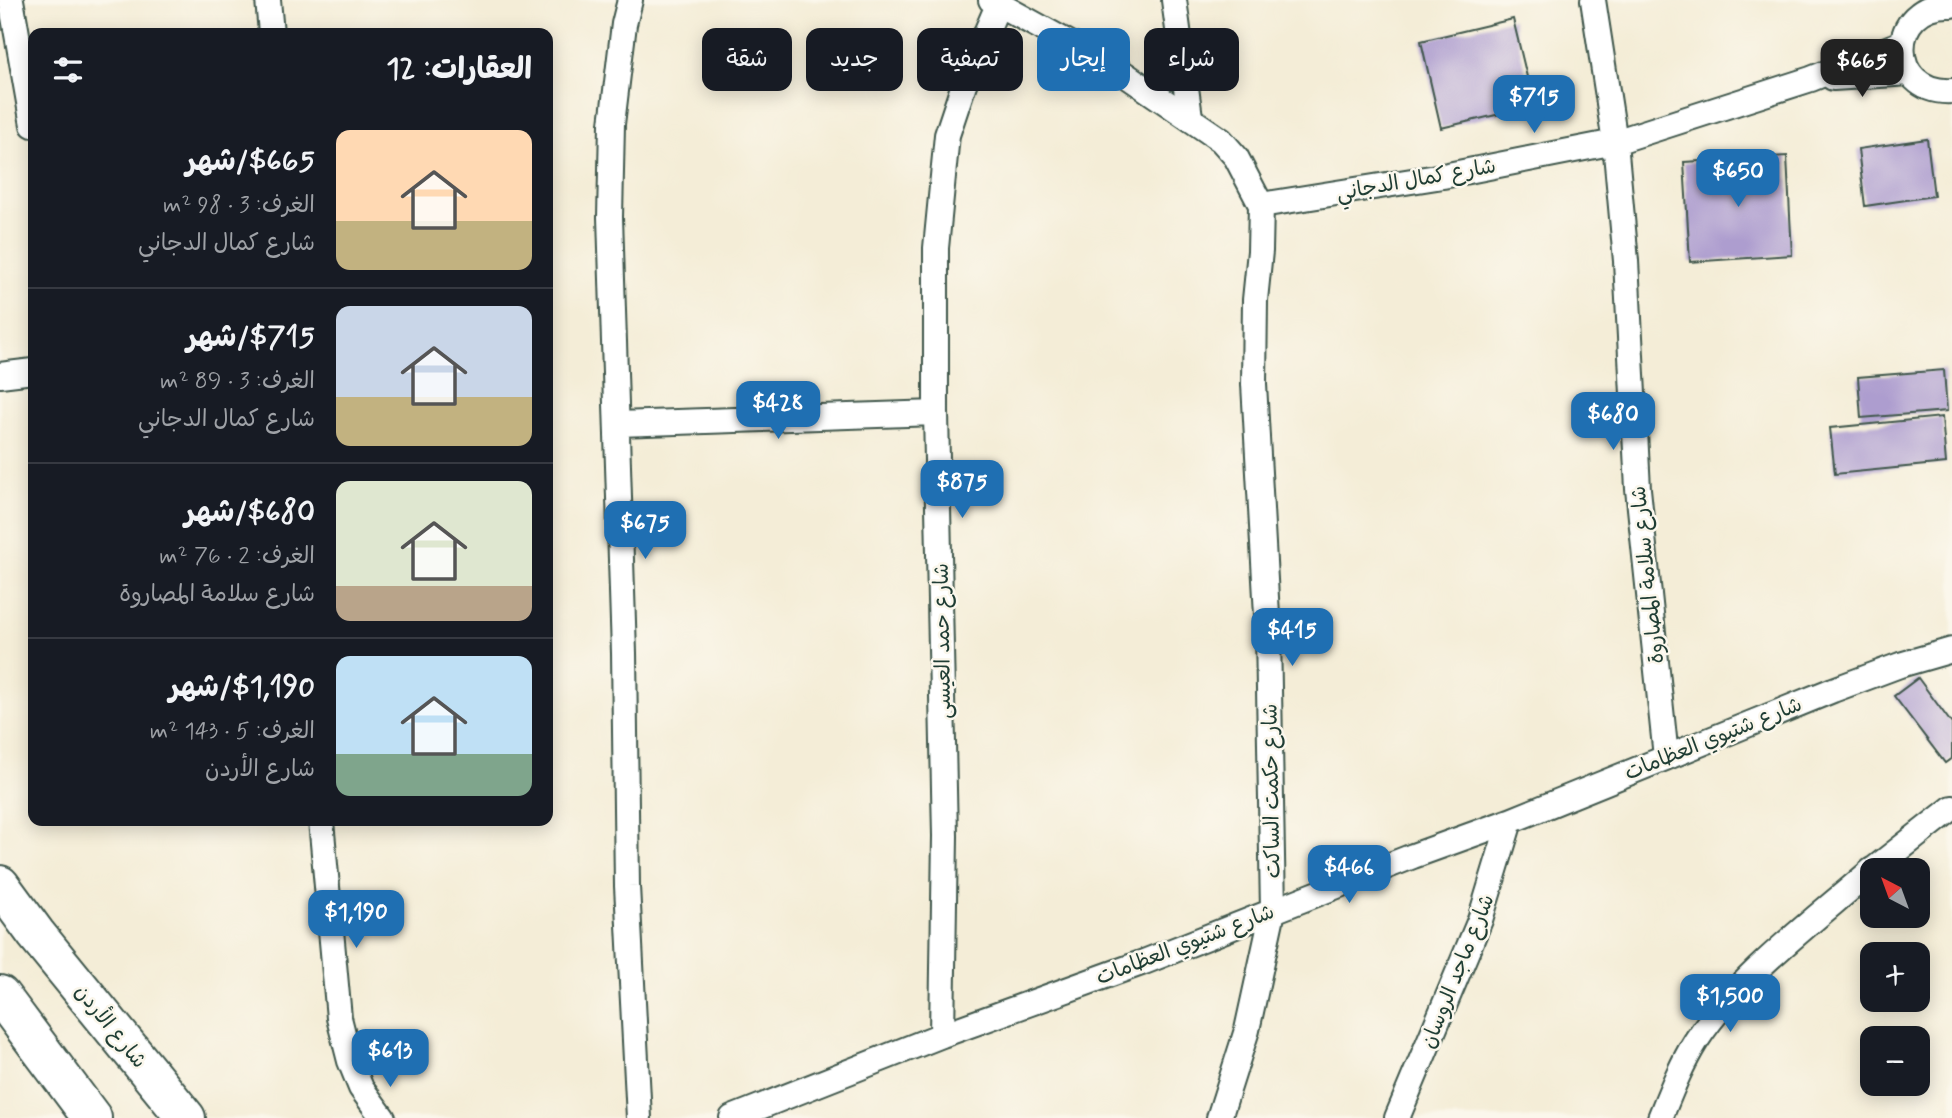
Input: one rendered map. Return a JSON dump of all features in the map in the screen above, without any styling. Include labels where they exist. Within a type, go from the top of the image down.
[{"type":"highway","name":"شارع الأردن","points":[[0,885],[36,934],[186,1118]]},
{"type":"highway","points":[[0,995],[92,1118]]},
{"type":"street","points":[[11,0],[28,97]]},
{"type":"street","points":[[268,0],[271,28]]},
{"type":"street","points":[[630,0],[624,24],[612,124],[610,218],[625,653],[627,886],[639,1118]]},
{"type":"street","points":[[1174,0],[1190,117]]},
{"type":"street","name":"شارع سلامة المصاروة","points":[[1593,0],[1615,142],[1626,261],[1638,489],[1666,757]]},
{"type":"street","points":[[995,2],[1123,73],[1221,140],[1236,157],[1261,205]]},
{"type":"street","name":"شارع حمد العيسى","points":[[942,1035],[945,836],[936,414],[936,248],[947,135],[995,2]]},
{"type":"street","points":[[1951,3],[1919,14],[1905,32],[1902,43],[1903,58],[1910,74],[1929,89],[1952,91]]},
{"type":"street","name":"شارع كمال الدجاني","points":[[1261,205],[1443,176],[1615,142],[1811,79],[1902,43]]},
{"type":"street","name":"شارع كمال الدجاني","points":[[1811,79],[1910,74]]},
{"type":"street","name":"شارع حكمت الساكت","points":[[1219,1118],[1247,1030],[1273,911],[1268,632],[1254,384],[1255,300],[1261,205]]},
{"type":"street","points":[[0,375],[28,371]]},
{"type":"street","points":[[618,424],[936,414]]},
{"type":"street","name":"شارع شتيوي العظامات","points":[[732,1118],[942,1035],[1510,821],[1900,665],[1952,650]]},
{"type":"street","points":[[1888,858],[1952,808]]},
{"type":"street","name":"شارع ماجد الروسان","points":[[1396,1118],[1480,920],[1510,821]]},
{"type":"street","points":[[321,826],[339,1018],[360,1088],[383,1118]]},
{"type":"street","points":[[1660,1118],[1676,1077],[1697,1040],[1734,991],[1860,881]]},
{"type":"building","points":[[1513,19],[1534,106],[1441,128],[1421,41]]},
{"type":"building","points":[[1927,139],[1934,196],[1865,206],[1858,149]]},
{"type":"building","points":[[1787,156],[1792,255],[1690,262],[1684,162]]},
{"type":"building","points":[[1944,370],[1947,411],[1861,418],[1858,377]]},
{"type":"building","points":[[1942,417],[1946,463],[1835,474],[1830,428]]},
{"type":"building","points":[[1918,678],[1952,724],[1952,758],[1945,763],[1894,696]]}]
